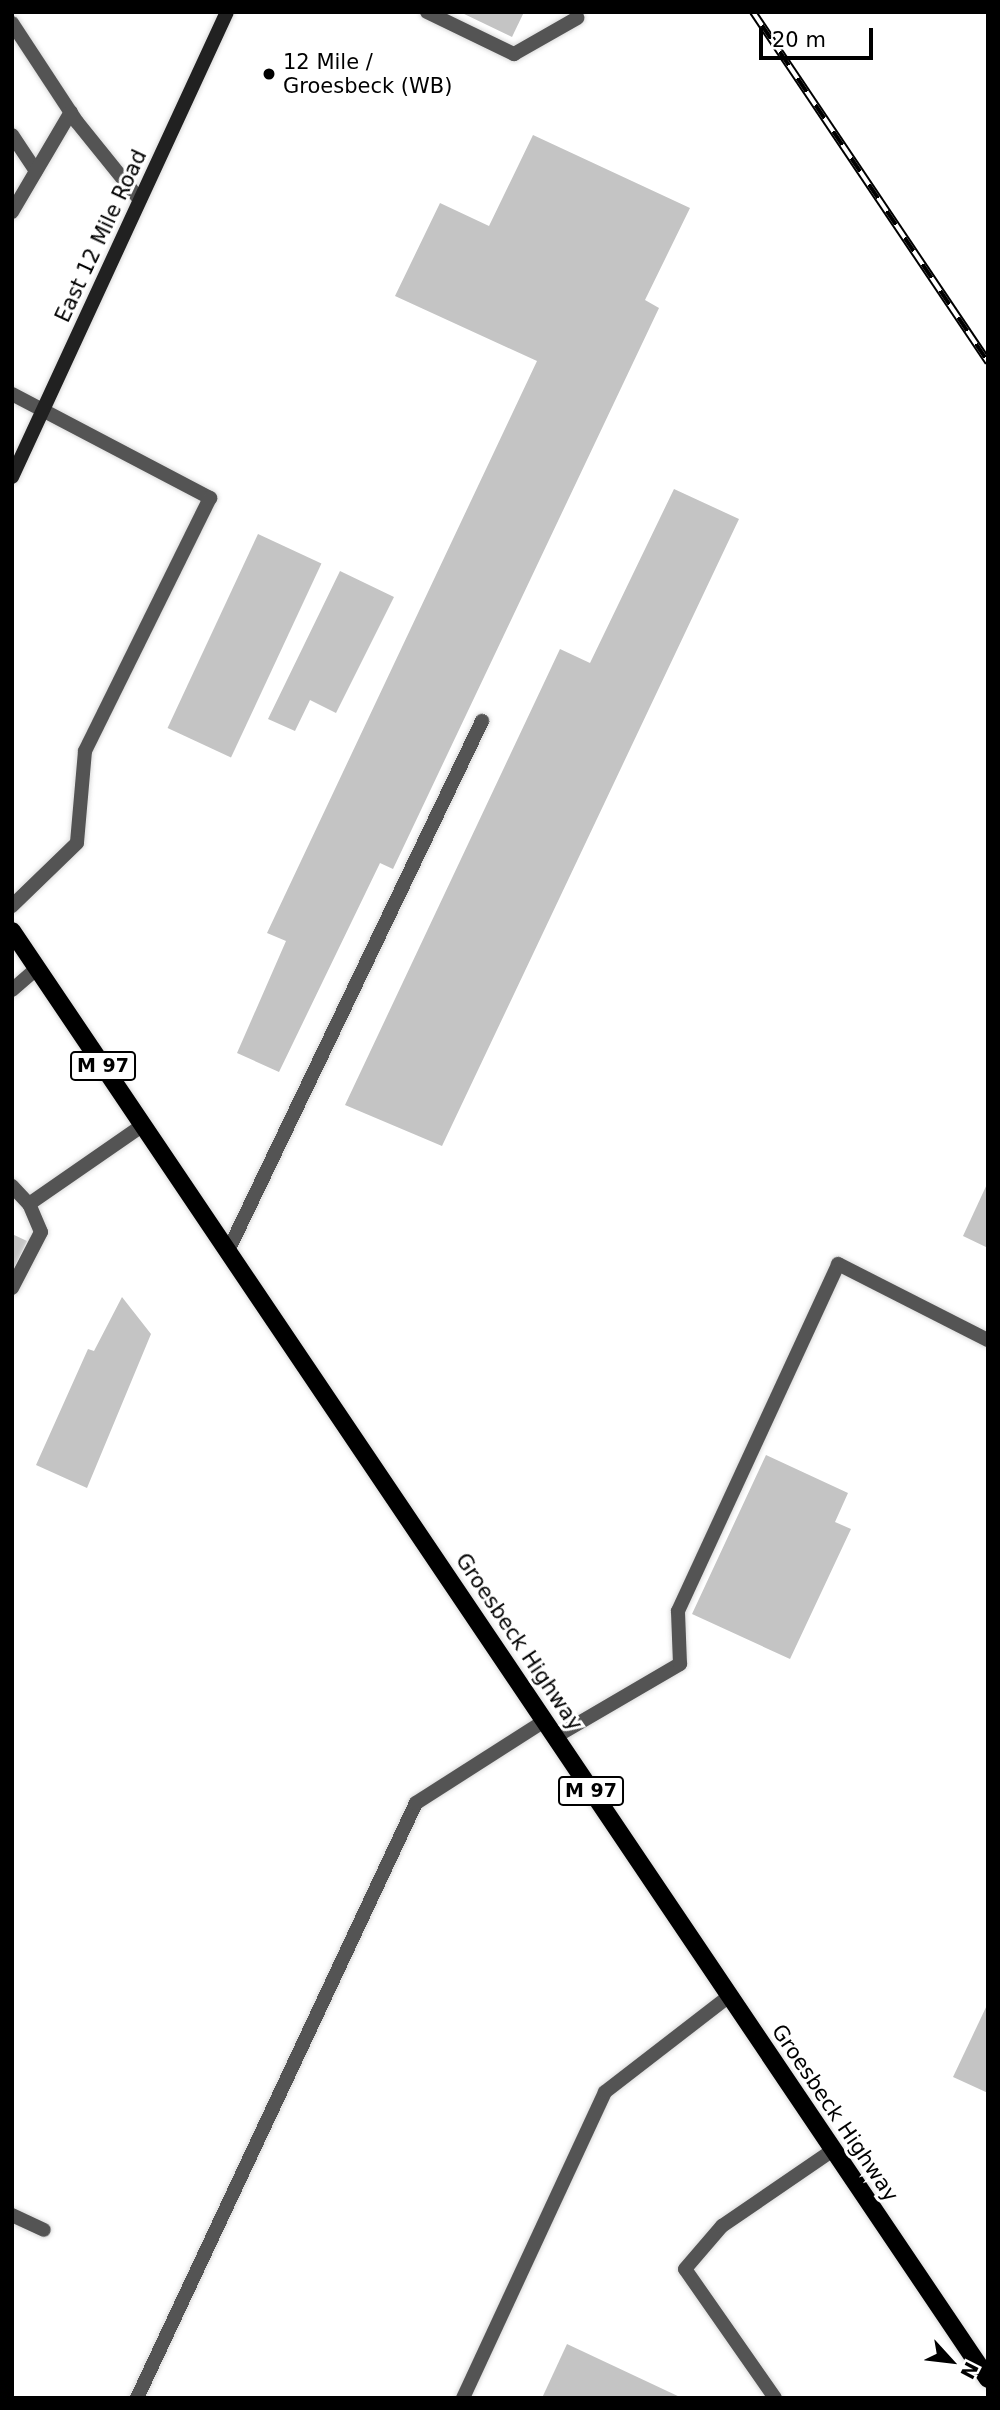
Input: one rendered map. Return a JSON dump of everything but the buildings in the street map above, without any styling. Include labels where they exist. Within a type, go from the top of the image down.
[{"type":"main road","name":"East 12 Mile Road","points":[[12,477],[227,12]]},
{"type":"main road","name":"Groesbeck Highway","points":[[12,930],[988,2379]]},
{"type":"lane","points":[[427,12],[514,54],[577,18]]},
{"type":"lane","points":[[12,23],[71,112],[140,200]]},
{"type":"lane","points":[[12,212],[71,112]]},
{"type":"lane","points":[[12,135],[36,171]]},
{"type":"lane","points":[[12,394],[210,498],[85,751],[77,843],[12,906]]},
{"type":"lane","points":[[228,1251],[482,721]]},
{"type":"lane","points":[[12,990],[37,968]]},
{"type":"lane","points":[[29,1204],[143,1125]]},
{"type":"lane","points":[[12,1186],[29,1204],[41,1232],[12,1288]]},
{"type":"lane","points":[[555,1737],[680,1664],[678,1611],[838,1264],[988,1340]]},
{"type":"lane","points":[[136,2398],[416,1803],[544,1721]]},
{"type":"lane","points":[[463,2398],[605,2092],[729,1996]]},
{"type":"lane","points":[[775,2398],[685,2269],[722,2226],[833,2150]]},
{"type":"lane","points":[[12,2214],[44,2230]]},
{"type":"railway","points":[[753,12],[988,362]]},
{"type":"place","name":"12 Mile / Groesbeck (WB)","points":[[269,74]]}]
